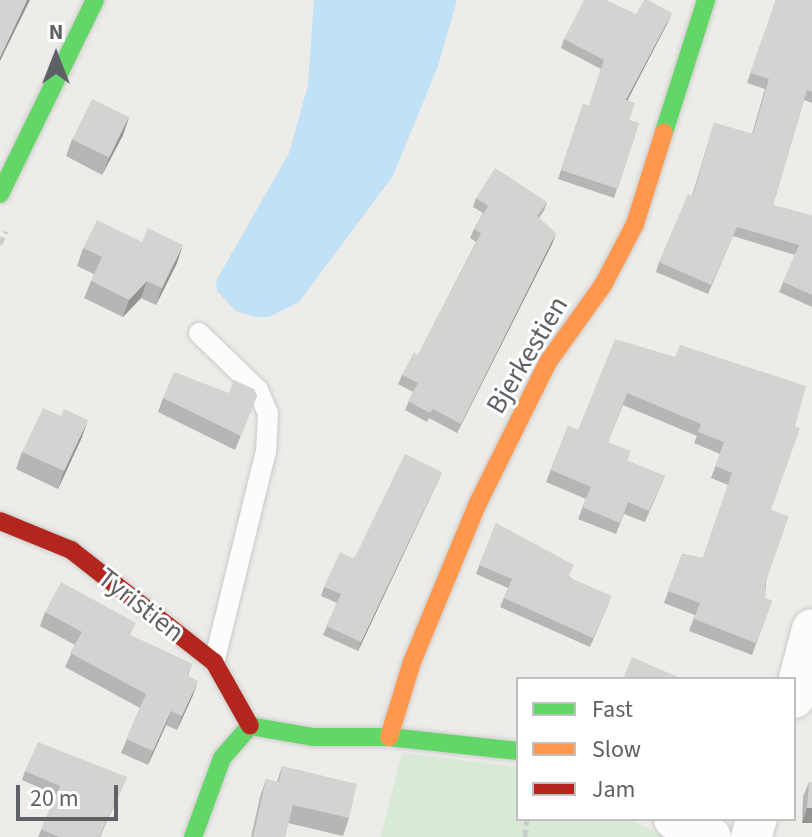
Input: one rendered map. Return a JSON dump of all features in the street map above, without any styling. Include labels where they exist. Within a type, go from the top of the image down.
[{"type":"street","points":[[0,194],[95,0]]},
{"type":"street","name":"Bjerkestien","points":[[389,737],[439,592],[491,475],[548,362],[603,285],[635,224],[706,0]]},
{"type":"street","name":"Tyristien","points":[[0,521],[71,550],[214,662],[250,726]]},
{"type":"street","points":[[796,690],[812,629]]},
{"type":"street","points":[[193,837],[222,758],[250,726],[313,737],[389,737],[516,751]]},
{"type":"street","points":[[678,821],[711,837]]},
{"type":"lane","points":[[199,333],[258,390],[268,414],[266,451],[214,662]]},
{"type":"green space","points":[[402,753],[516,767],[516,821],[633,821],[664,837],[381,837]]},
{"type":"water","points":[[314,0],[457,0],[438,66],[393,176],[299,302],[269,317],[257,317],[237,312],[217,291],[216,281],[289,153],[308,85]]},
{"type":"building","points":[[0,0],[27,0],[0,57]]},
{"type":"building","points":[[584,0],[606,0],[636,14],[644,0],[648,0],[672,13],[626,100],[635,103],[629,120],[639,123],[618,189],[561,170],[583,104],[589,106],[604,60],[564,39]]},
{"type":"building","points":[[776,0],[812,0],[812,92],[807,90],[773,205],[812,216],[812,295],[783,282],[799,245],[737,227],[711,285],[659,262],[688,194],[693,196],[714,123],[753,134],[769,79],[750,73]]},
{"type":"building","points":[[92,99],[129,117],[109,157],[72,139]]},
{"type":"building","points":[[495,168],[547,202],[537,216],[556,233],[461,424],[433,409],[430,413],[408,401],[418,383],[402,375],[414,352],[418,355],[481,233],[474,229],[488,206],[476,198]]},
{"type":"building","points":[[97,220],[142,242],[148,228],[183,245],[162,288],[147,281],[129,300],[91,281],[102,257],[83,248]]},
{"type":"building","points":[[615,339],[675,357],[680,345],[806,386],[795,427],[800,428],[771,510],[789,516],[765,584],[765,598],[772,601],[756,643],[694,619],[700,603],[668,591],[682,554],[703,558],[732,473],[715,466],[724,442],[698,432],[701,424],[627,393],[608,442],[631,451],[627,461],[665,476],[649,511],[628,502],[620,523],[582,507],[591,487],[551,470],[568,426],[578,430]]},
{"type":"building","points":[[174,372],[229,393],[234,380],[254,389],[257,396],[241,436],[163,398]]},
{"type":"building","points":[[43,408],[61,416],[64,409],[88,420],[64,471],[22,452]]},
{"type":"building","points":[[405,454],[442,472],[361,642],[326,626],[341,594],[324,587],[340,552],[354,559]]},
{"type":"building","points":[[496,523],[574,565],[568,577],[612,596],[593,638],[504,598],[512,579],[479,565]]},
{"type":"building","points":[[61,582],[136,623],[130,635],[192,664],[187,675],[198,681],[182,716],[171,711],[153,751],[126,739],[146,694],[70,653],[82,632],[45,612]]},
{"type":"building","points":[[632,657],[678,677],[624,677]]},
{"type":"building","points":[[38,742],[127,777],[99,837],[59,837],[41,829],[60,786],[25,771]]},
{"type":"building","points":[[282,766],[357,784],[349,818],[293,805],[285,837],[253,837],[266,779],[279,782]]},
{"type":"building","points":[[809,782],[812,782],[812,808],[807,808]]},
{"type":"traffic: fast","points":[[0,194],[95,0]]},
{"type":"traffic: fast","points":[[664,132],[706,0]]},
{"type":"traffic: fast","points":[[193,837],[222,758],[250,726],[313,737],[389,737],[516,751]]},
{"type":"traffic: slow","points":[[389,737],[412,662],[478,503],[548,362],[603,285],[635,224],[664,132]]},
{"type":"traffic: jam","points":[[0,521],[71,550],[214,662],[250,726]]}]
